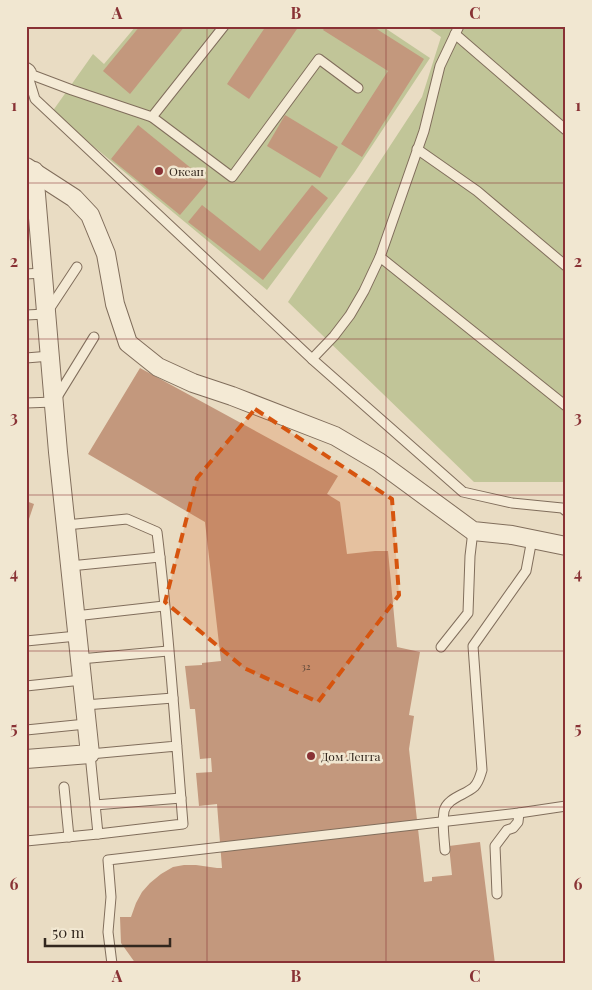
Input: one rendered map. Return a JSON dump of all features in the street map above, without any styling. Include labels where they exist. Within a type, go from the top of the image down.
[{"type":"street","points":[[26,759],[90,754],[46,314],[35,274],[30,169]]},
{"type":"street","points":[[30,169],[74,198],[90,215],[106,254],[114,304],[128,343],[158,367],[184,379],[335,436],[379,462],[473,531],[512,534],[566,546]]},
{"type":"lane","points":[[152,117],[224,26]]},
{"type":"lane","points":[[312,359],[334,336],[350,315],[364,292],[380,258],[424,131],[440,66],[457,30],[566,130]]},
{"type":"lane","points":[[27,73],[152,117],[232,177],[319,59],[358,88]]},
{"type":"lane","points":[[27,73],[35,99],[312,359],[463,492],[512,504],[562,508],[566,511]]},
{"type":"lane","points":[[417,149],[477,191],[566,266]]},
{"type":"lane","points":[[380,258],[566,406]]},
{"type":"lane","points":[[26,315],[46,314],[77,267]]},
{"type":"lane","points":[[26,403],[54,402],[94,337]]},
{"type":"lane","points":[[26,358],[50,356]]},
{"type":"lane","points":[[26,841],[183,824],[157,532],[127,519],[66,525]]},
{"type":"lane","points":[[441,647],[468,613],[473,531]]},
{"type":"lane","points":[[445,850],[444,808],[451,801],[473,787],[480,779],[482,770],[472,646],[526,571],[532,539]]},
{"type":"lane","points":[[70,566],[160,557]]},
{"type":"lane","points":[[75,616],[164,606]]},
{"type":"lane","points":[[26,641],[78,636]]},
{"type":"lane","points":[[80,659],[168,651]]},
{"type":"lane","points":[[26,686],[82,680]]},
{"type":"lane","points":[[85,705],[173,698]]},
{"type":"lane","points":[[26,730],[86,724]]},
{"type":"lane","points":[[98,834],[90,754],[177,746]]},
{"type":"lane","points":[[64,787],[69,837]]},
{"type":"lane","points":[[95,805],[181,798]]},
{"type":"lane","points":[[112,964],[108,932],[111,897],[108,860],[566,806]]},
{"type":"lane","points":[[498,894],[495,846],[507,830],[513,828],[518,822],[519,813]]},
{"type":"highlighted area","points":[[255,409],[392,499],[399,595],[318,702],[244,668],[165,602],[197,478]]},
{"type":"green space","points":[[136,26],[382,26],[430,58],[354,173],[267,290],[52,112],[93,54],[104,64]]},
{"type":"green space","points":[[425,26],[566,26],[566,482],[474,482],[288,302],[422,97],[441,37]]},
{"type":"building","points":[[140,26],[185,26],[130,94],[103,71]]},
{"type":"building","points":[[266,26],[299,26],[249,99],[227,84]]},
{"type":"building","points":[[326,26],[372,26],[424,59],[362,157],[341,144],[388,71],[323,30]]},
{"type":"building","points":[[285,115],[338,147],[320,178],[267,146]]},
{"type":"building","name":"Океан","points":[[138,125],[208,182],[180,215],[111,159]]},
{"type":"building","points":[[312,185],[328,198],[263,280],[188,222],[202,205],[260,251]]},
{"type":"building","points":[[140,368],[338,476],[327,494],[340,502],[347,554],[388,551],[397,647],[420,652],[409,715],[414,716],[409,749],[424,882],[432,881],[432,877],[452,875],[449,846],[480,842],[495,964],[136,964],[121,943],[120,917],[131,917],[142,892],[161,874],[173,867],[184,865],[222,868],[217,804],[199,806],[196,773],[212,772],[211,758],[200,759],[195,709],[190,709],[185,666],[221,661],[205,522],[88,454]]},
{"type":"building","points":[[26,501],[34,504],[27,525],[26,525]]},
{"type":"place","name":"Океан","points":[[159,171]]},
{"type":"place","name":"Дом Лента","points":[[311,756]]}]
